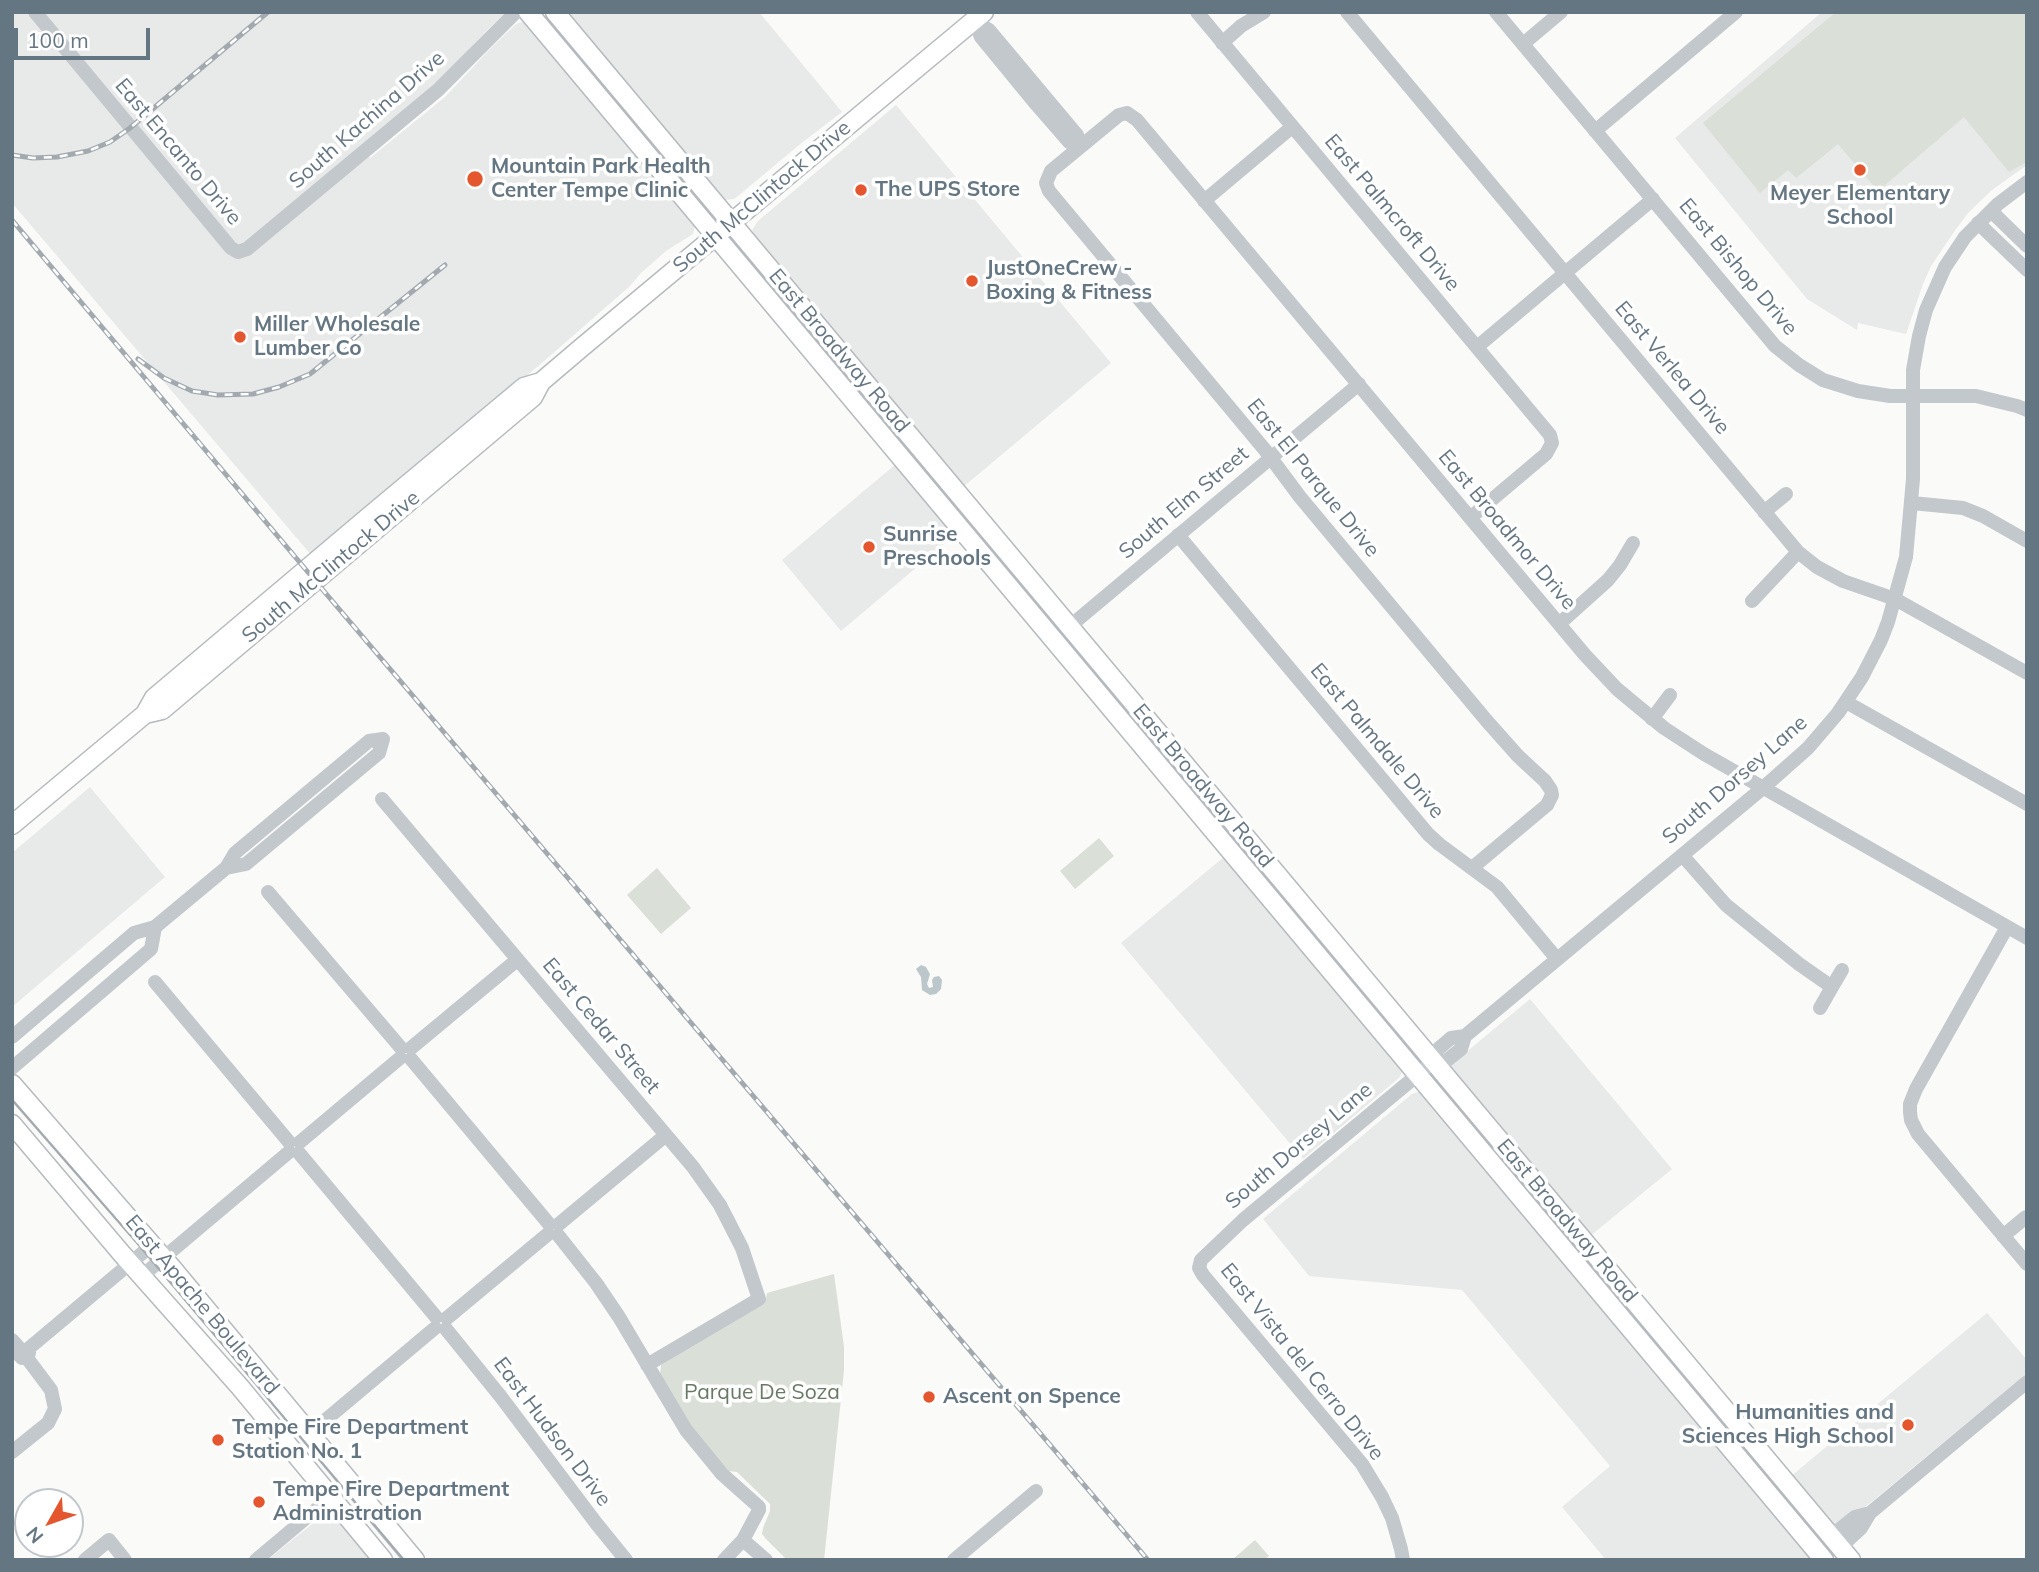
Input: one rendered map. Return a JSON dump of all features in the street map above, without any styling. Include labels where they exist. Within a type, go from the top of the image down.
[{"type":"main road","name":"East Broadway Road","points":[[528,12],[1822,1557]]},
{"type":"main road","name":"East Broadway Road","points":[[555,12],[1851,1560]]},
{"type":"main road","name":"South McClintock Drive","points":[[12,825],[145,714],[162,709],[533,397],[541,382],[979,16]]},
{"type":"main road","points":[[559,49],[578,57],[588,67],[599,65]]},
{"type":"main road","points":[[888,443],[904,430]]},
{"type":"main road","points":[[1053,640],[1069,627]]},
{"type":"main road","points":[[1233,855],[1251,844]]},
{"type":"main road","name":"East Apache Boulevard","points":[[12,1084],[158,1251],[415,1560]]},
{"type":"main road","name":"East Apache Boulevard","points":[[12,1124],[240,1387],[383,1560]]},
{"type":"main road","points":[[1569,1255],[1585,1242]]},
{"type":"main road","points":[[1684,1391],[1699,1378]]},
{"type":"main road","points":[[1822,1557],[1836,1542]]},
{"type":"street","name":"East Encanto Drive","points":[[35,12],[231,248],[239,252]]},
{"type":"street","name":"South Kachina Drive","points":[[239,252],[438,90],[516,12]]},
{"type":"street","name":"East Palmcroft Drive","points":[[1196,12],[1547,431],[1552,443],[1546,454],[1470,518]]},
{"type":"street","points":[[1222,43],[1241,26],[1264,12]]},
{"type":"street","name":"East Verlea Drive","points":[[1347,12],[1798,552],[1837,578],[1895,599],[2027,673]]},
{"type":"street","name":"East Bishop Drive","points":[[1496,12],[1765,334],[1799,365],[1824,380],[1848,389],[1879,395],[1976,396],[2017,405],[2027,410]]},
{"type":"street","points":[[1522,44],[1561,12]]},
{"type":"street","points":[[1595,131],[1736,12]]},
{"type":"street","points":[[979,16],[1077,135],[1079,147]]},
{"type":"street","name":"East Broadmor Drive","points":[[1046,183],[1051,171],[1119,115],[1126,113],[1137,120],[1606,678],[1652,719],[1697,750],[2027,938]]},
{"type":"street","points":[[1204,201],[1292,127]]},
{"type":"street","name":"South Dorsey Lane","points":[[1199,1268],[1201,1260],[1226,1235],[1433,1062],[1437,1050],[1451,1038],[1465,1036],[1764,787],[1808,748],[1846,702],[1881,640],[1906,557],[1912,503],[1914,359],[1926,310],[1945,267],[1965,237],[1991,211],[2027,182]]},
{"type":"street","name":"East El Parque Drive","points":[[1046,183],[1052,195],[1271,458],[1309,508],[1496,732],[1548,785],[1552,795],[1544,808],[1472,868]]},
{"type":"street","points":[[1477,347],[1653,200]]},
{"type":"street","points":[[1991,211],[2027,246]]},
{"type":"street","points":[[1978,223],[2027,270]]},
{"type":"street","name":"South Elm Street","points":[[1069,627],[1359,384]]},
{"type":"street","points":[[1765,512],[1786,494]]},
{"type":"street","points":[[1912,503],[1963,508],[2027,541]]},
{"type":"street","name":"East Palmdale Drive","points":[[1178,536],[1428,834],[1497,887],[1557,959]]},
{"type":"street","points":[[1559,624],[1608,580],[1633,543]]},
{"type":"street","points":[[1752,601],[1798,552]]},
{"type":"street","points":[[1652,719],[1670,695]]},
{"type":"street","points":[[1846,702],[2027,804]]},
{"type":"street","points":[[12,1037],[134,933],[155,927],[226,868],[235,853],[369,741],[383,739],[379,753],[246,864],[226,868]]},
{"type":"street","name":"East Cedar Street","points":[[382,799],[694,1167],[720,1205],[742,1248],[759,1299],[648,1365]]},
{"type":"street","points":[[1682,855],[1726,905],[1832,988]]},
{"type":"street","points":[[268,892],[553,1229],[608,1301],[691,1436],[722,1474],[759,1507],[743,1540],[724,1560]]},
{"type":"street","points":[[12,1068],[151,949],[155,927]]},
{"type":"street","points":[[2007,927],[1912,1096],[1910,1112],[1918,1134],[2027,1264]]},
{"type":"street","points":[[12,1452],[48,1423],[55,1409],[51,1390],[21,1349],[136,1270],[294,1147],[517,960]]},
{"type":"street","points":[[1820,1008],[1842,970]]},
{"type":"street","name":"East Hudson Drive","points":[[155,982],[441,1323],[626,1560]]},
{"type":"street","points":[[310,1433],[666,1135]]},
{"type":"street","points":[[2003,1236],[2026,1217]]},
{"type":"street","name":"East Vista del Cerro Drive","points":[[1199,1268],[1362,1464],[1392,1518],[1403,1560]]},
{"type":"street","points":[[1836,1542],[1848,1540],[1861,1528],[1870,1513],[2027,1382]]},
{"type":"street","points":[[954,1560],[1036,1491]]},
{"type":"street","points":[[256,1560],[331,1497]]},
{"type":"street","points":[[85,1560],[109,1540],[125,1560]]},
{"type":"street","points":[[743,1540],[766,1560]]},
{"type":"shaded area","points":[[12,12],[506,12],[447,73],[361,148],[370,158],[445,97],[490,49],[516,24],[524,21],[692,220],[695,226],[693,234],[666,251],[543,362],[312,556],[12,203]]},
{"type":"shaded area","points":[[563,12],[759,12],[842,112],[738,196],[725,200]]},
{"type":"shaded area","name":"Meyer Elementary School","points":[[1822,12],[1961,12],[2027,110],[2027,165],[1992,190],[1956,229],[1931,266],[1906,334],[1858,323],[1857,330],[1807,299],[1675,138]]},
{"type":"shaded area","points":[[896,105],[1111,363],[962,488],[757,241],[752,230],[758,221]]},
{"type":"shaded area","name":"Sunrise Preschools","points":[[897,463],[955,535],[841,631],[782,560]]},
{"type":"shaded area","points":[[90,787],[165,877],[12,1007],[12,853]]},
{"type":"shaded area","points":[[1225,856],[1401,1066],[1400,1077],[1303,1159],[1121,943]]},
{"type":"shaded area","points":[[921,965],[926,967],[930,974],[927,984],[929,988],[933,987],[934,977],[939,976],[942,980],[941,989],[936,994],[930,995],[922,990],[921,977],[916,969]]},
{"type":"shaded area","points":[[1530,999],[1672,1169],[1589,1237],[1450,1068]]},
{"type":"shaded area","points":[[1421,1091],[1816,1560],[1606,1560],[1562,1507],[1610,1466],[1462,1290],[1309,1276],[1263,1219],[1412,1094]]},
{"type":"shaded area","name":"Humanities and Sciences High School","points":[[1987,1313],[2027,1360],[2027,1373],[1869,1504],[1832,1526],[1790,1477]]},
{"type":"shaded area","points":[[326,1513],[331,1513],[370,1560],[267,1560]]},
{"type":"green space","points":[[1836,12],[2027,12],[2027,162],[2009,172],[1964,117],[1878,191],[1838,144],[1796,178],[1788,170],[1760,193],[1703,123]]},
{"type":"green space","points":[[1099,838],[1114,856],[1075,889],[1060,871]]},
{"type":"green space","points":[[657,868],[691,908],[661,934],[627,895]]},
{"type":"green space","name":"Parque De Soza","points":[[834,1274],[844,1347],[844,1370],[824,1560],[787,1560],[762,1534],[770,1504],[737,1472],[729,1471],[718,1461],[688,1423],[660,1375],[661,1365],[765,1303],[767,1293]]},
{"type":"green space","points":[[1255,1540],[1269,1556],[1264,1560],[1232,1560]]},
{"type":"tram line","points":[[12,1100],[137,1243],[404,1560]]},
{"type":"railway","points":[[12,155],[57,157],[88,151],[110,142],[268,12]]},
{"type":"railway","points":[[12,220],[328,596],[1148,1560]]},
{"type":"railway","points":[[138,359],[164,378],[192,391],[218,395],[253,394],[279,387],[310,374],[445,265]]},
{"type":"place","name":"Meyer Elementary School","points":[[1860,170]]},
{"type":"place","name":"Mountain Park Health Center Tempe Clinic","points":[[475,179]]},
{"type":"place","name":"The UPS Store","points":[[861,190]]},
{"type":"place","name":"JustOneCrew - Boxing & Fitness","points":[[972,281]]},
{"type":"place","name":"Miller Wholesale Lumber Co","points":[[240,337]]},
{"type":"place","name":"Sunrise Preschools","points":[[869,547]]},
{"type":"place","name":"Ascent on Spence","points":[[929,1397]]},
{"type":"place","name":"Humanities and Sciences High School","points":[[1908,1425]]},
{"type":"place","name":"Tempe Fire Department Station No. 1","points":[[218,1440]]},
{"type":"place","name":"Tempe Fire Department Administration","points":[[259,1502]]}]
